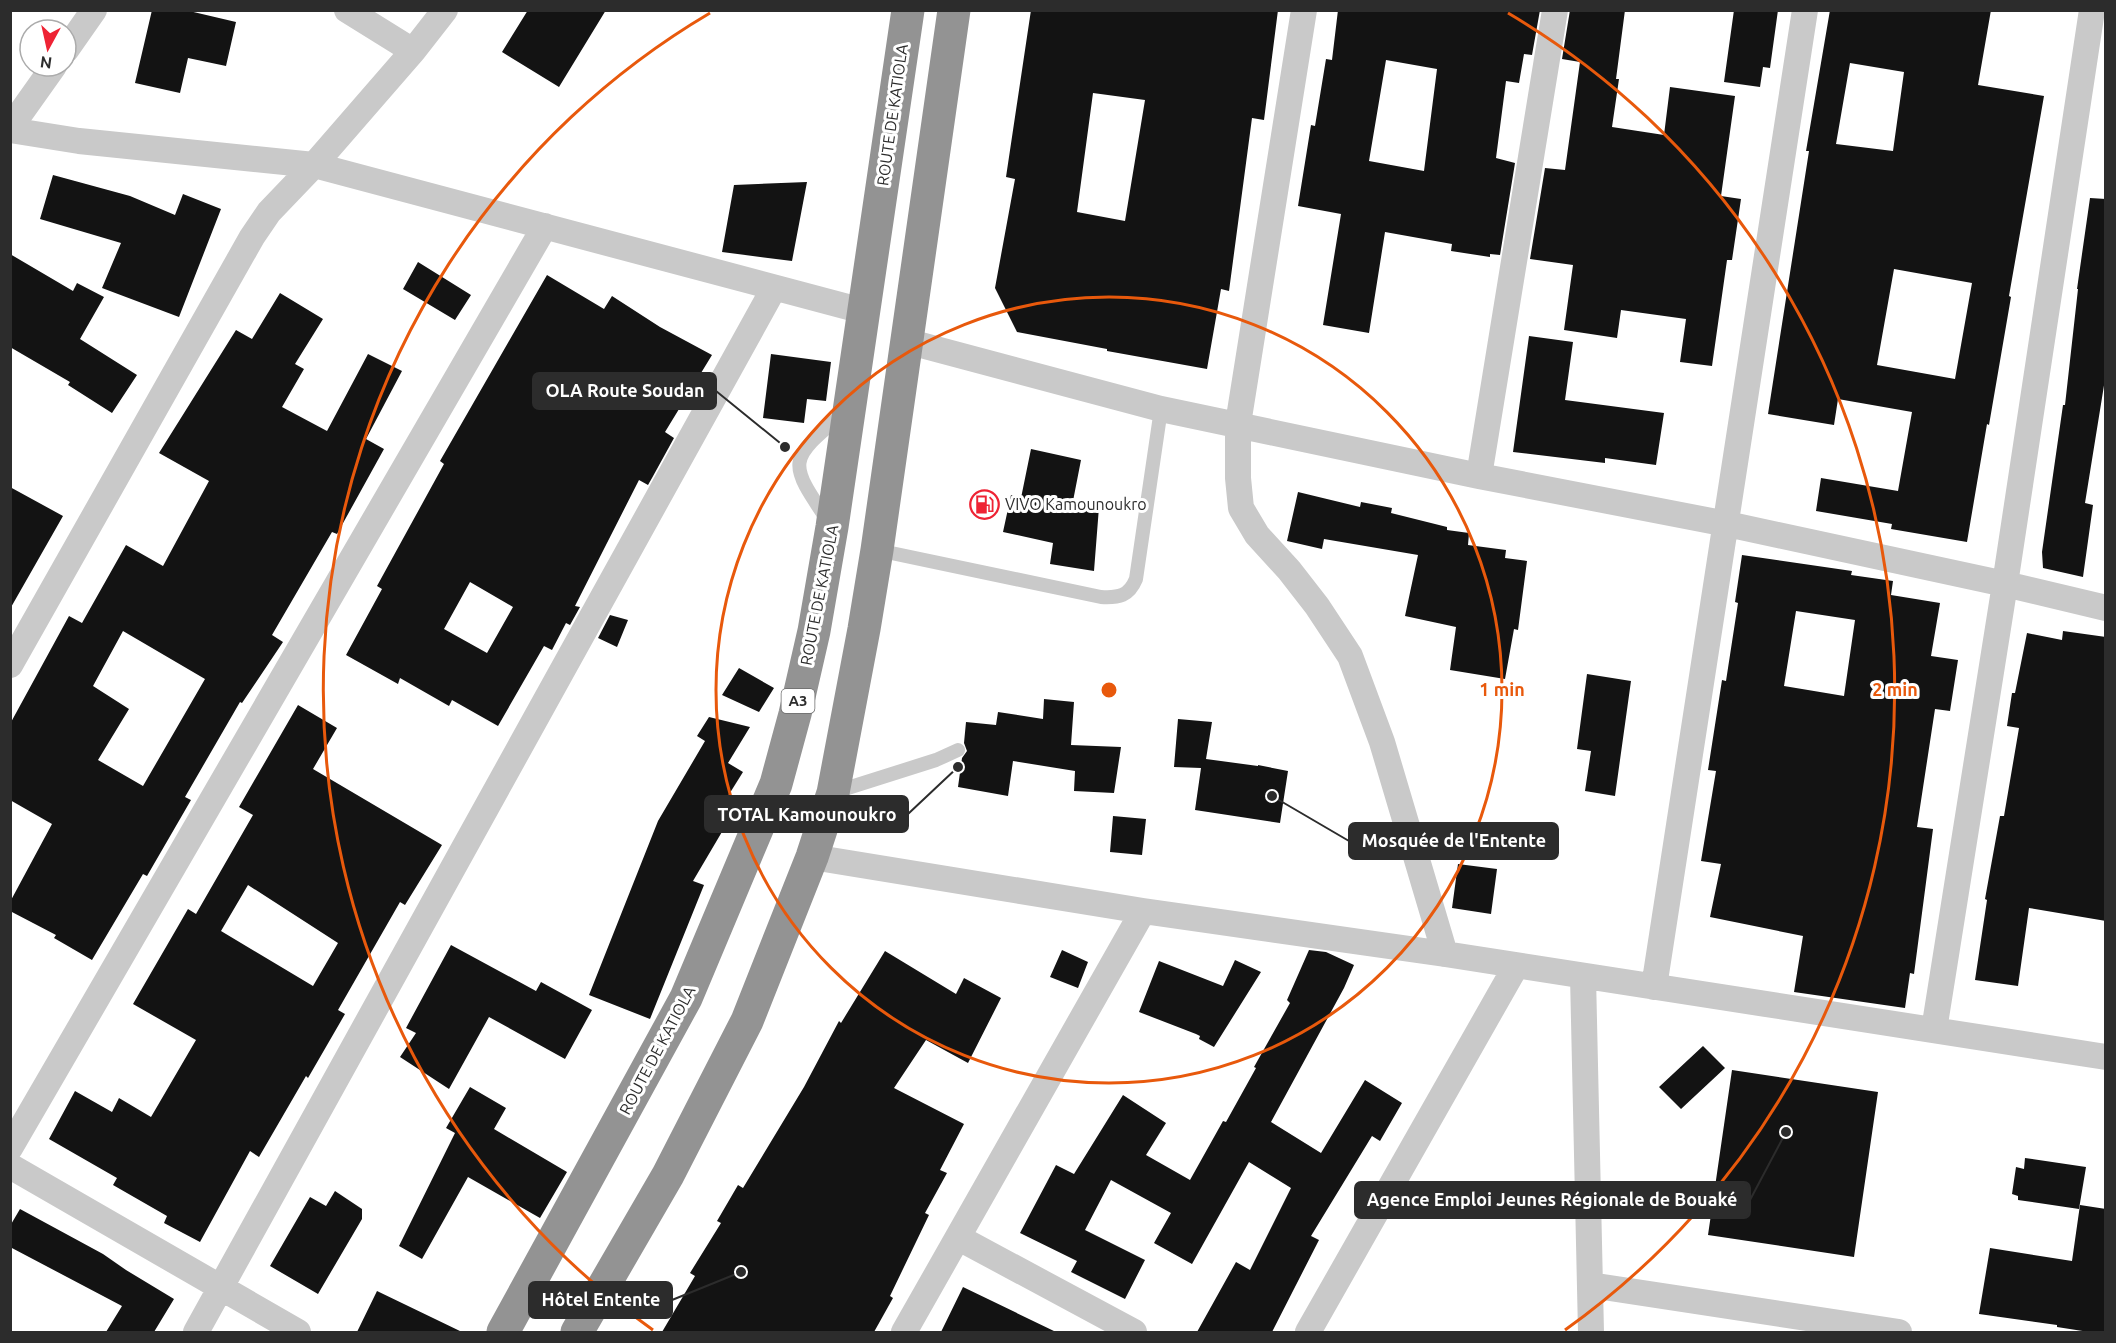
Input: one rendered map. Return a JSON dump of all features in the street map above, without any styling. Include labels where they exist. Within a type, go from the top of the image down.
[{"type":"highway","name":"ROUTE DE KATIOLA","points":[[503,1332],[686,998],[776,784],[814,631],[832,527],[908,10]]},
{"type":"highway","points":[[577,1332],[668,1175],[747,1021],[812,857],[833,793],[877,550],[954,10]]},
{"type":"street","points":[[78,33],[94,10]]},
{"type":"street","points":[[347,10],[413,51]]},
{"type":"street","points":[[10,664],[252,237],[269,212],[314,165],[413,51],[445,10]]},
{"type":"street","points":[[1304,10],[1239,424],[1238,478],[1241,508],[1257,535],[1289,570],[1317,606],[1350,656],[1382,742],[1445,954]]},
{"type":"street","points":[[1479,477],[1555,10]]},
{"type":"street","points":[[1654,987],[1805,10]]},
{"type":"street","points":[[1934,1030],[2005,584],[2092,10]]},
{"type":"street","points":[[46,78],[10,129],[79,141],[314,165],[863,311]]},
{"type":"street","points":[[10,1148],[545,226]]},
{"type":"street","points":[[196,1332],[774,288]]},
{"type":"street","points":[[906,341],[1161,409],[1479,477],[1727,524],[2106,608]]},
{"type":"street","points":[[812,857],[1143,911],[1445,954],[2106,1057]]},
{"type":"street","points":[[904,1332],[1143,911]]},
{"type":"street","points":[[1308,1332],[1516,966]]},
{"type":"street","points":[[1583,976],[1591,1332]]},
{"type":"street","points":[[10,1166],[298,1332]]},
{"type":"street","points":[[959,1238],[1134,1332]]},
{"type":"street","points":[[1590,1285],[1899,1332]]},
{"type":"lane","points":[[877,550],[1101,597],[1116,598],[1127,593],[1136,579],[1161,409]]},
{"type":"lane","points":[[833,793],[936,760],[958,750]]},
{"type":"building","points":[[152,10],[185,10],[236,22],[226,66],[188,58],[180,93],[135,83]]},
{"type":"building","points":[[528,10],[606,10],[559,87],[502,52]]},
{"type":"building","points":[[1031,10],[1278,10],[1264,120],[1252,118],[1229,291],[1221,289],[1207,369],[1017,332],[995,288],[1015,179],[1006,177]],"holes":[[[1093,93],[1145,100],[1125,221],[1077,212]]]},
{"type":"building","points":[[1338,10],[1540,10],[1532,55],[1524,54],[1519,83],[1506,81],[1496,158],[1515,163],[1500,255],[1490,254],[1490,257],[1451,251],[1452,244],[1385,232],[1369,333],[1323,325],[1341,214],[1298,206],[1311,125],[1315,126],[1326,59],[1332,60]],"holes":[[[1386,60],[1437,69],[1424,171],[1369,161]]]},
{"type":"building","points":[[1570,10],[1625,10],[1612,127],[1664,135],[1670,87],[1735,96],[1721,196],[1741,199],[1732,260],[1727,260],[1712,366],[1680,362],[1686,319],[1621,310],[1617,338],[1564,330],[1573,265],[1530,259],[1545,168],[1565,170],[1580,62],[1562,59]]},
{"type":"building","points":[[1734,10],[1778,10],[1770,68],[1763,67],[1760,87],[1724,82]]},
{"type":"building","points":[[1830,10],[1991,10],[1978,85],[2044,96],[1967,542],[1891,529],[1892,524],[1816,511],[1821,478],[1898,491],[1912,412],[1838,399],[1834,425],[1768,414],[1809,151],[1806,151]],"holes":[[[1850,63],[1904,72],[1893,151],[1836,144]],[[1894,269],[1972,283],[1955,379],[1877,365]]]},
{"type":"building","points":[[53,175],[130,196],[175,215],[183,194],[221,209],[179,317],[102,288],[121,243],[40,219]]},
{"type":"building","points":[[807,182],[792,261],[722,252],[734,185]]},
{"type":"building","points":[[2090,198],[2106,199],[2106,373],[2085,503],[2093,505],[2083,577],[2043,568],[2042,552],[2063,405],[2065,405],[2077,289]]},
{"type":"building","points":[[10,254],[73,291],[77,283],[104,297],[80,339],[137,375],[112,413],[68,385],[70,382],[10,347]]},
{"type":"building","points":[[418,262],[471,295],[455,320],[403,289]]},
{"type":"building","points":[[547,275],[604,309],[612,296],[660,327],[712,355],[665,432],[674,438],[648,485],[639,480],[575,606],[580,607],[570,625],[566,623],[552,650],[544,646],[498,726],[452,700],[449,706],[400,678],[398,684],[346,655],[382,589],[377,586],[444,464],[440,461]],"holes":[[[470,582],[513,607],[487,653],[444,629]]]},
{"type":"building","points":[[280,293],[323,319],[295,364],[304,369],[282,407],[327,431],[368,354],[402,371],[366,439],[384,449],[337,534],[332,532],[272,635],[283,642],[242,703],[240,702],[185,797],[191,800],[147,876],[143,874],[92,960],[54,938],[56,935],[10,911],[10,902],[52,824],[10,800],[10,724],[69,616],[82,623],[126,545],[163,566],[209,481],[159,453],[236,330],[252,339]],"holes":[[[123,631],[205,679],[143,786],[98,760],[129,709],[93,686]]]},
{"type":"building","points":[[1529,336],[1573,342],[1565,400],[1664,413],[1656,465],[1605,458],[1605,463],[1513,452]]},
{"type":"building","points":[[771,354],[831,362],[826,401],[807,399],[804,423],[763,418]]},
{"type":"building","points":[[1031,449],[1081,460],[1073,501],[1099,507],[1094,571],[1050,564],[1053,543],[1003,532],[1011,495],[1021,498]]},
{"type":"building","points":[[10,487],[63,516],[10,609]]},
{"type":"building","points":[[1298,492],[1360,507],[1361,502],[1392,508],[1391,513],[1447,527],[1447,530],[1469,533],[1468,545],[1506,550],[1505,558],[1527,561],[1518,630],[1514,629],[1505,679],[1450,670],[1456,627],[1405,616],[1418,555],[1324,539],[1322,549],[1287,541]]},
{"type":"building","points":[[1742,555],[1852,571],[1851,575],[1893,581],[1891,595],[1940,603],[1931,656],[1958,660],[1950,711],[1935,709],[1917,827],[1933,829],[1914,974],[1910,973],[1905,1008],[1794,992],[1803,936],[1710,917],[1721,864],[1701,861],[1716,771],[1708,770],[1722,680],[1726,681],[1738,603],[1735,602]],"holes":[[[1796,611],[1855,620],[1844,696],[1784,686]]]},
{"type":"building","points":[[610,615],[628,620],[617,647],[598,638]]},
{"type":"building","points":[[2063,631],[2106,637],[2106,921],[2029,908],[2018,986],[1975,980],[1987,900],[1985,899],[2000,816],[2004,816],[2019,728],[2007,726],[2012,693],[2015,693],[2027,633],[2062,640]]},
{"type":"building","points":[[739,668],[774,688],[759,712],[722,695]]},
{"type":"building","points":[[1587,674],[1631,681],[1615,796],[1585,791],[1591,751],[1577,749]]},
{"type":"building","points":[[1044,699],[1074,702],[1071,745],[1121,747],[1114,793],[1074,791],[1075,771],[1013,761],[1008,796],[958,787],[962,758],[967,751],[964,743],[966,722],[996,725],[998,712],[1043,719]]},
{"type":"building","points":[[298,705],[337,728],[313,769],[442,845],[405,905],[400,902],[338,1010],[345,1014],[308,1078],[306,1076],[259,1157],[250,1151],[200,1242],[164,1223],[167,1216],[113,1185],[117,1178],[49,1139],[75,1091],[112,1112],[119,1098],[151,1117],[196,1040],[133,1004],[188,909],[196,914],[253,815],[239,807]],"holes":[[[248,885],[338,943],[313,986],[221,931]]]},
{"type":"building","points":[[709,717],[750,727],[728,763],[743,772],[728,796],[739,803],[693,881],[704,885],[650,1019],[589,995],[658,821],[705,741],[697,736]]},
{"type":"building","points":[[1178,719],[1212,722],[1206,759],[1288,771],[1280,823],[1195,810],[1201,768],[1174,767]]},
{"type":"building","points":[[1113,816],[1146,819],[1142,855],[1110,852]]},
{"type":"building","points":[[1458,864],[1497,869],[1491,914],[1452,908]]},
{"type":"building","points":[[451,945],[536,991],[541,982],[592,1010],[565,1059],[489,1017],[449,1089],[400,1057],[416,1033],[406,1028]]},
{"type":"building","points":[[1062,950],[1088,962],[1078,988],[1050,977]]},
{"type":"building","points":[[1309,950],[1326,952],[1354,965],[1344,988],[1271,1122],[1321,1153],[1365,1080],[1402,1103],[1380,1141],[1372,1136],[1311,1236],[1319,1240],[1272,1332],[1197,1332],[1236,1262],[1250,1270],[1291,1188],[1249,1162],[1192,1264],[1154,1243],[1171,1213],[1111,1180],[1085,1230],[1145,1260],[1125,1299],[1071,1272],[1077,1261],[1020,1233],[1056,1165],[1074,1174],[1123,1095],[1166,1123],[1146,1155],[1190,1180],[1223,1121],[1226,1122],[1290,1003],[1287,1000]]},
{"type":"building","points":[[885,951],[956,994],[964,978],[1001,998],[968,1063],[926,1040],[894,1088],[964,1124],[940,1170],[947,1173],[925,1213],[929,1215],[890,1296],[893,1298],[874,1332],[662,1332],[695,1276],[690,1273],[721,1223],[717,1221],[738,1185],[743,1188],[804,1087],[839,1021],[841,1023]]},
{"type":"building","points":[[1235,960],[1261,972],[1214,1047],[1199,1039],[1200,1036],[1196,1034],[1139,1012],[1159,961],[1223,986]]},
{"type":"building","points":[[1703,1046],[1725,1068],[1681,1109],[1659,1087]]},
{"type":"building","points":[[1732,1070],[1878,1092],[1854,1257],[1708,1235]]},
{"type":"building","points":[[470,1087],[506,1108],[494,1129],[567,1172],[540,1218],[468,1177],[422,1259],[399,1246],[455,1133],[446,1128]]},
{"type":"building","points":[[2025,1158],[2086,1167],[2079,1209],[2018,1200],[2018,1196],[2012,1194],[2016,1167],[2024,1169]]},
{"type":"building","points":[[335,1191],[362,1209],[362,1219],[318,1294],[270,1266],[310,1197],[326,1206]]},
{"type":"building","points":[[2080,1205],[2106,1209],[2106,1332],[2089,1332],[1979,1314],[1990,1248],[2072,1261]]},
{"type":"building","points":[[20,1209],[103,1254],[174,1299],[154,1332],[106,1332],[122,1306],[10,1247],[10,1226]]},
{"type":"building","points":[[963,1287],[1056,1332],[941,1332]]},
{"type":"building","points":[[377,1291],[462,1332],[357,1332]]},
{"type":"place","name":"OLA Route Soudan","points":[[785,447]]},
{"type":"place","name":"VIVO Kamounoukro","points":[[984,504]]},
{"type":"place","name":"TOTAL Kamounoukro","points":[[958,767]]},
{"type":"place","name":"Mosquée de l'Entente","points":[[1272,796]]},
{"type":"place","name":"Agence Emploi Jeunes Régionale de Bouaké","points":[[1786,1132]]},
{"type":"place","name":"Hôtel Entente","points":[[741,1272]]}]
